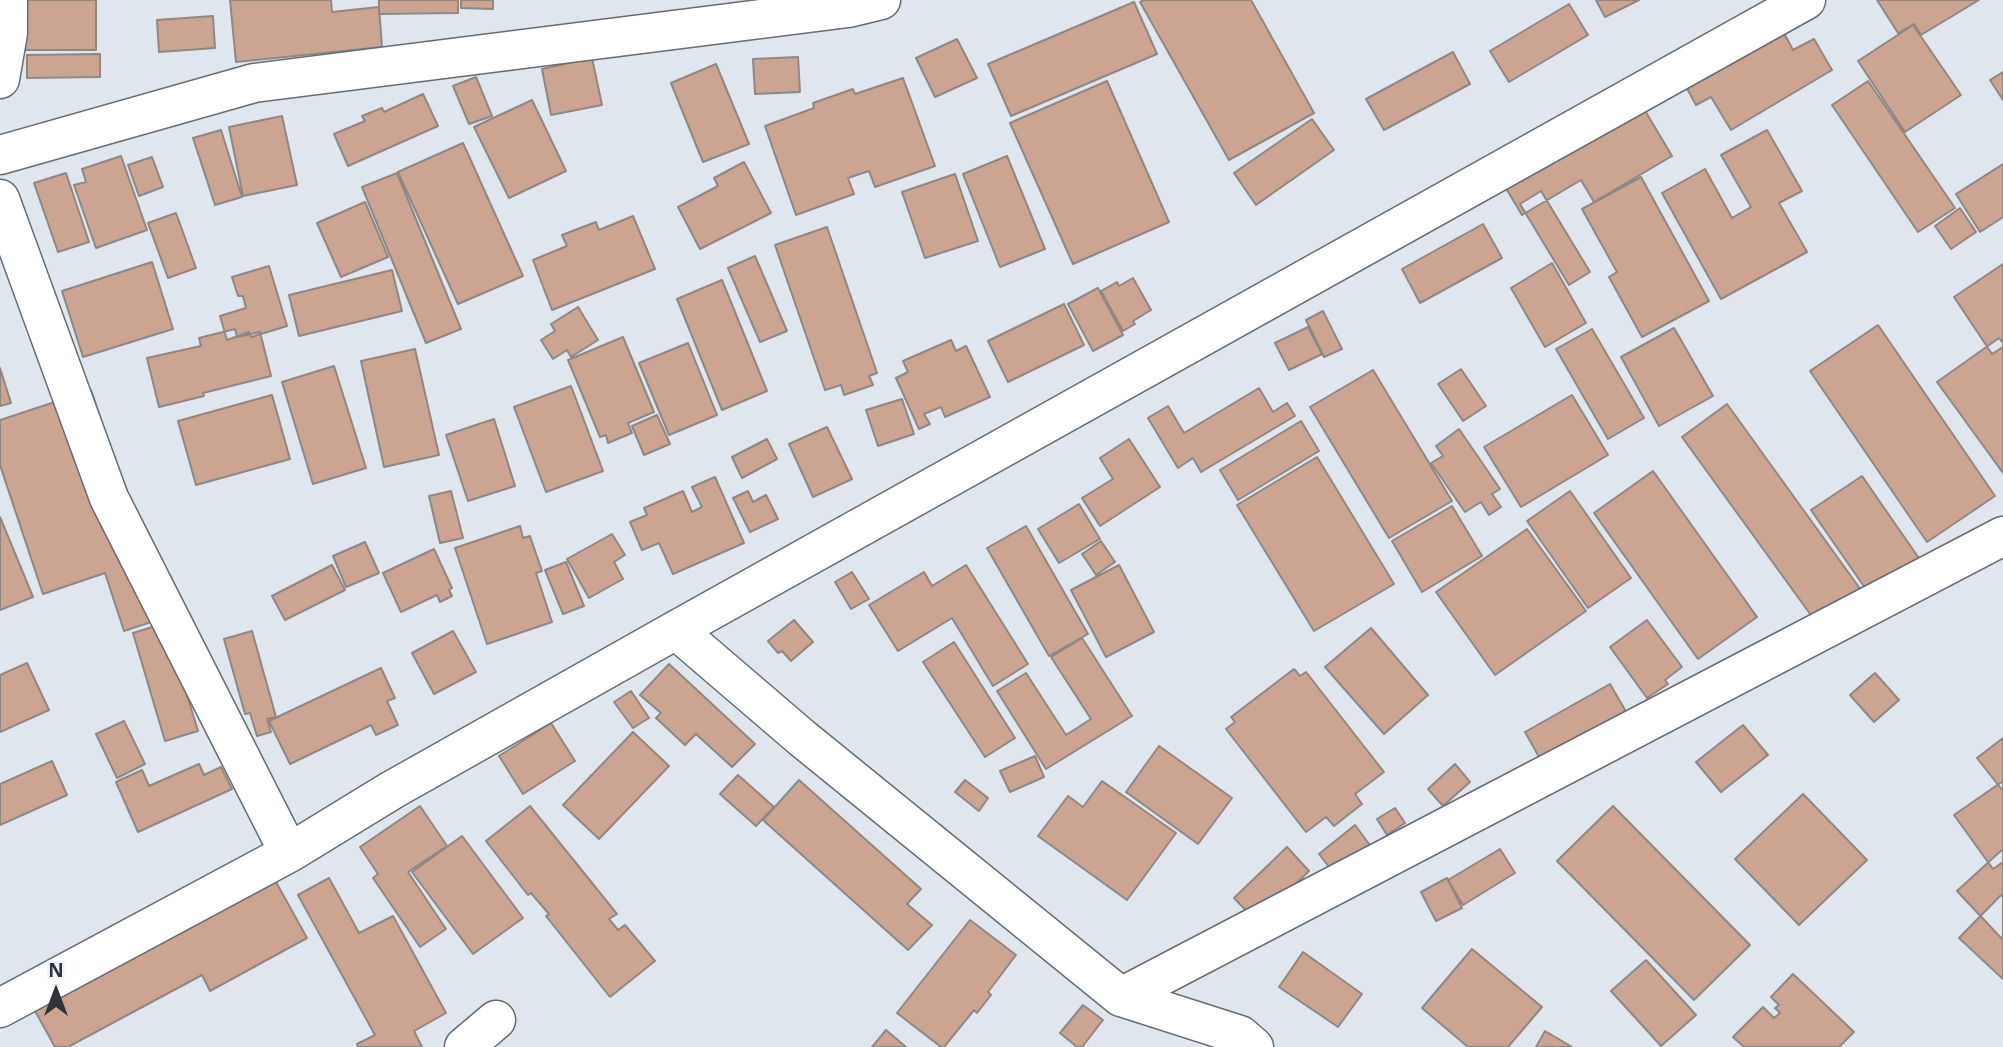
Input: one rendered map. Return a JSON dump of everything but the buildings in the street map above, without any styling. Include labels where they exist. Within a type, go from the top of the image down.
[{"type":"street","points":[[0,79],[8,33],[8,0]]},
{"type":"street","points":[[0,155],[254,83],[848,8],[881,0]]},
{"type":"street","points":[[0,1007],[289,853],[392,790],[676,630],[1805,0]]},
{"type":"street","points":[[0,199],[109,498],[289,853]]},
{"type":"street","points":[[1121,996],[2003,536]]},
{"type":"street","points":[[676,630],[802,738],[1121,996],[1241,1043]]},
{"type":"street","points":[[464,1047],[496,1020]]}]
